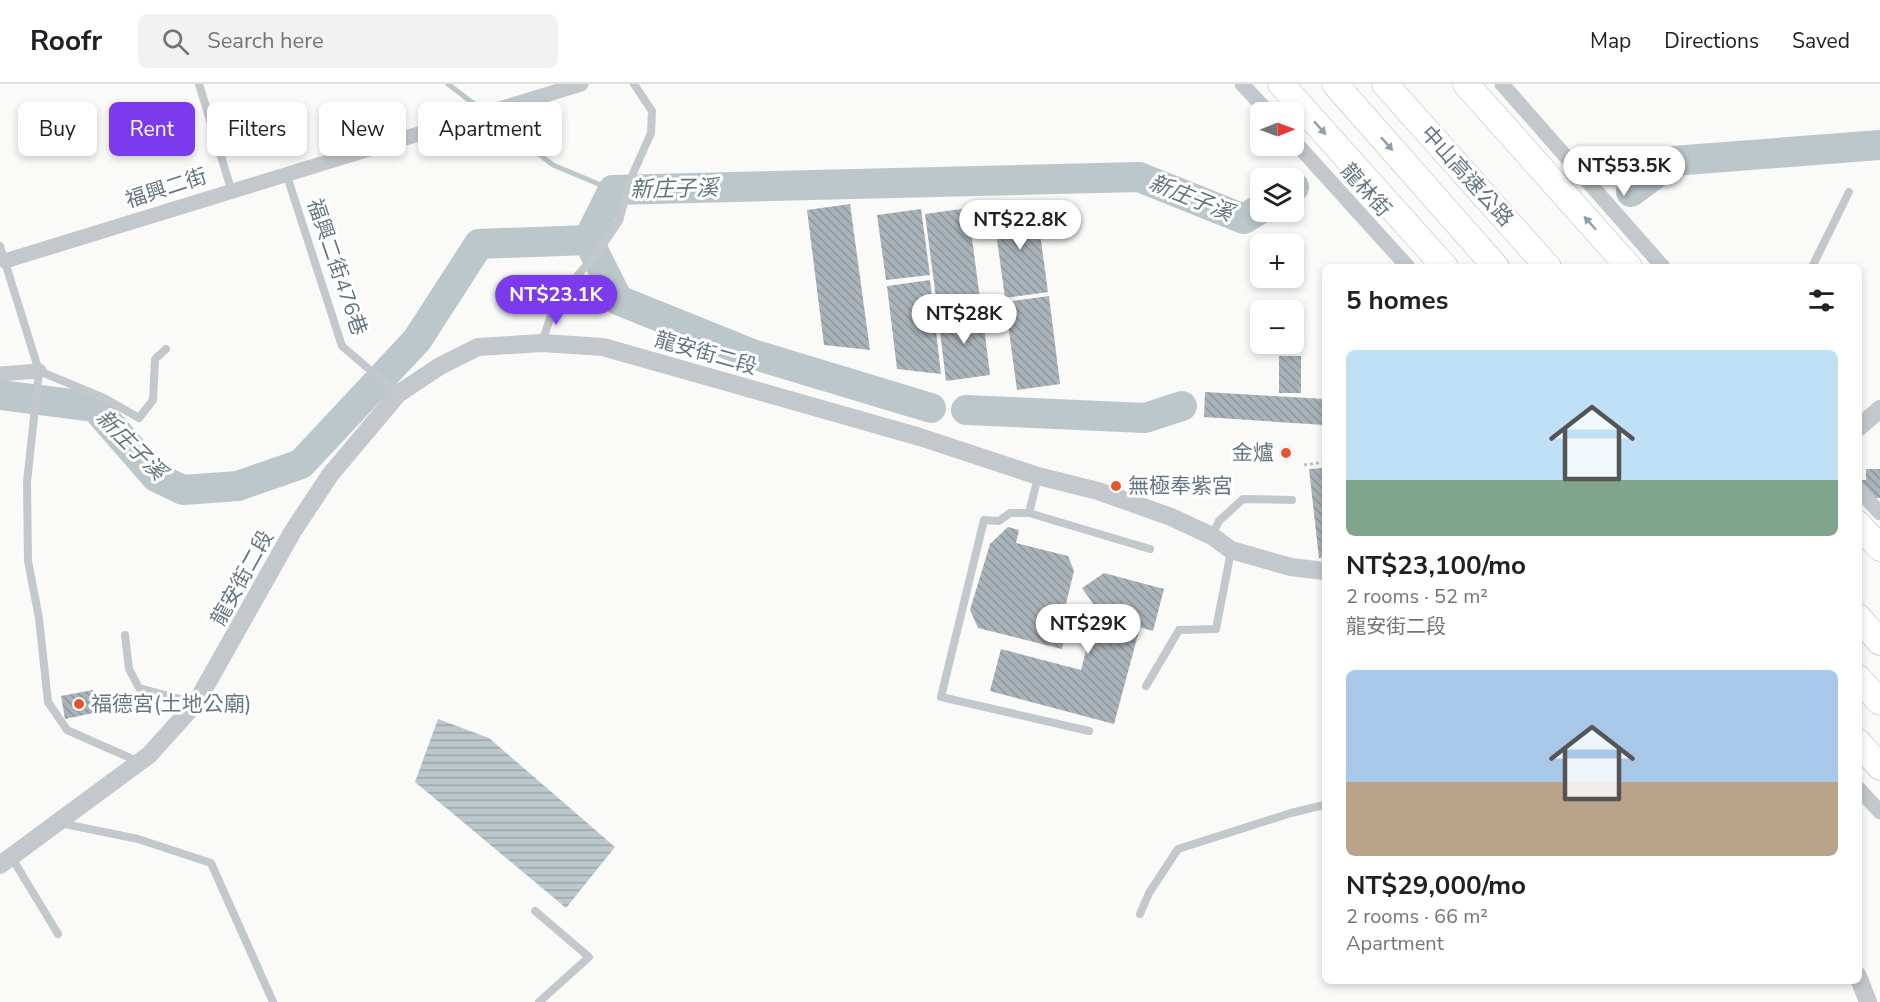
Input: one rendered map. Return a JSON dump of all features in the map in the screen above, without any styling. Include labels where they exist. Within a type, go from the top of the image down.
[{"type":"highway","points":[[1281,84],[1442,264]]},
{"type":"highway","name":"中山高速公路","points":[[1335,84],[1493,264]]},
{"type":"highway","name":"中山高速公路","points":[[1385,84],[1545,264]]},
{"type":"highway","points":[[1466,84],[1626,264]]},
{"type":"highway","points":[[1862,528],[1880,548]]},
{"type":"highway","points":[[1862,622],[1880,642]]},
{"type":"highway","points":[[1862,682],[1880,702]]},
{"type":"highway","points":[[1862,747],[1880,767]]},
{"type":"street","name":"福興二街","points":[[2,254],[286,173],[581,84]]},
{"type":"street","points":[[1242,84],[1259,102]]},
{"type":"street","points":[[1503,84],[1660,264]]},
{"type":"street","name":"龍林街","points":[[1304,153],[1405,264]]},
{"type":"street","name":"龍安街二段","points":[[5,861],[139,762],[196,703],[249,614],[293,531],[330,476],[394,391],[478,347],[542,343],[603,347],[920,437],[1038,476],[1109,495],[1171,517],[1212,536],[1232,550],[1291,567],[1322,571]]},
{"type":"street","points":[[0,374],[39,372]]},
{"type":"street","points":[[1862,425],[1880,409]]},
{"type":"street","points":[[1862,493],[1880,513]]},
{"type":"street","points":[[1862,792],[1880,812]]},
{"type":"street","points":[[1861,984],[1868,1002]]},
{"type":"lane","points":[[199,84],[231,189]]},
{"type":"lane","points":[[542,343],[555,302],[582,272],[619,221],[631,178],[651,133],[652,111],[634,84]]},
{"type":"lane","name":"福興二街476巷","points":[[286,173],[342,346],[394,391]]},
{"type":"lane","points":[[1813,264],[1849,192]]},
{"type":"lane","points":[[2,254],[39,372],[27,482],[28,561],[39,618],[48,702],[66,730],[139,762]]},
{"type":"lane","points":[[39,372],[104,398],[139,418],[153,400],[155,359],[166,349]]},
{"type":"lane","points":[[1029,513],[1038,476]]},
{"type":"lane","points":[[1212,536],[1219,521],[1243,498],[1292,500]]},
{"type":"lane","points":[[1089,731],[941,697],[984,520],[999,521],[1010,513],[1029,513],[1150,549]]},
{"type":"lane","points":[[1146,686],[1179,630],[1216,629],[1232,550]]},
{"type":"lane","points":[[125,635],[129,669],[139,688],[196,703]]},
{"type":"lane","points":[[1140,914],[1149,893],[1178,849],[1322,805]]},
{"type":"lane","points":[[59,822],[138,839],[211,863],[273,1002]]},
{"type":"lane","points":[[5,861],[58,934]]},
{"type":"lane","points":[[535,911],[589,957],[539,1002]]},
{"type":"path","points":[[1304,465],[1322,462]]},
{"type":"shaded area","points":[[438,719],[489,738],[615,847],[566,908],[415,782]]},
{"type":"building","points":[[850,204],[870,350],[824,345],[807,210]]},
{"type":"building","points":[[1036,204],[1048,292],[1005,298],[993,210]]},
{"type":"building","points":[[968,208],[981,307],[938,313],[925,214]]},
{"type":"building","points":[[921,209],[930,275],[886,280],[877,215]]},
{"type":"building","points":[[930,280],[941,374],[897,369],[887,286]]},
{"type":"building","points":[[1049,296],[1060,384],[1017,390],[1005,302]]},
{"type":"building","points":[[982,310],[990,375],[946,381],[938,315]]},
{"type":"building","points":[[1279,356],[1301,356],[1301,393],[1279,393]]},
{"type":"building","points":[[1205,392],[1322,399],[1322,425],[1204,417]]},
{"type":"building","name":"金爐","points":[[1286,446],[1291,448],[1293,453],[1291,458],[1286,460],[1281,458],[1279,453],[1281,448]]},
{"type":"building","points":[[1322,468],[1322,557],[1319,558],[1309,469]]},
{"type":"building","points":[[1866,469],[1880,469],[1880,498],[1871,498],[1862,488],[1862,480],[1866,480]]},
{"type":"building","points":[[1008,527],[1019,530],[1016,543],[1068,556],[1074,571],[1062,620],[1068,622],[1062,649],[978,628],[970,610],[990,544]]},
{"type":"building","points":[[1104,573],[1164,589],[1153,631],[1140,627],[1114,724],[990,691],[1001,649],[1081,670],[1097,609],[1082,588]]},
{"type":"building","name":"福德宮(土地公廟)","points":[[93,690],[98,712],[65,719],[61,696]]},
{"type":"waterway","points":[[448,84],[472,102]]},
{"type":"waterway","points":[[1631,192],[1673,161],[1880,145]]},
{"type":"waterway","points":[[541,156],[553,165],[613,190]]},
{"type":"waterway","name":"新庄子溪","points":[[0,395],[95,407],[156,477],[183,490],[238,486],[301,464],[417,340],[479,244],[588,240],[613,190],[1139,177],[1244,219],[1250,215]]},
{"type":"waterway","points":[[588,240],[618,300],[752,354],[931,408]]},
{"type":"waterway","points":[[966,410],[1145,418],[1182,406]]},
{"type":"place","name":"金爐","points":[[1286,453]]},
{"type":"place","name":"無極奉紫宮","points":[[1116,486]]},
{"type":"place","name":"福德宮(土地公廟)","points":[[79,704]]}]
